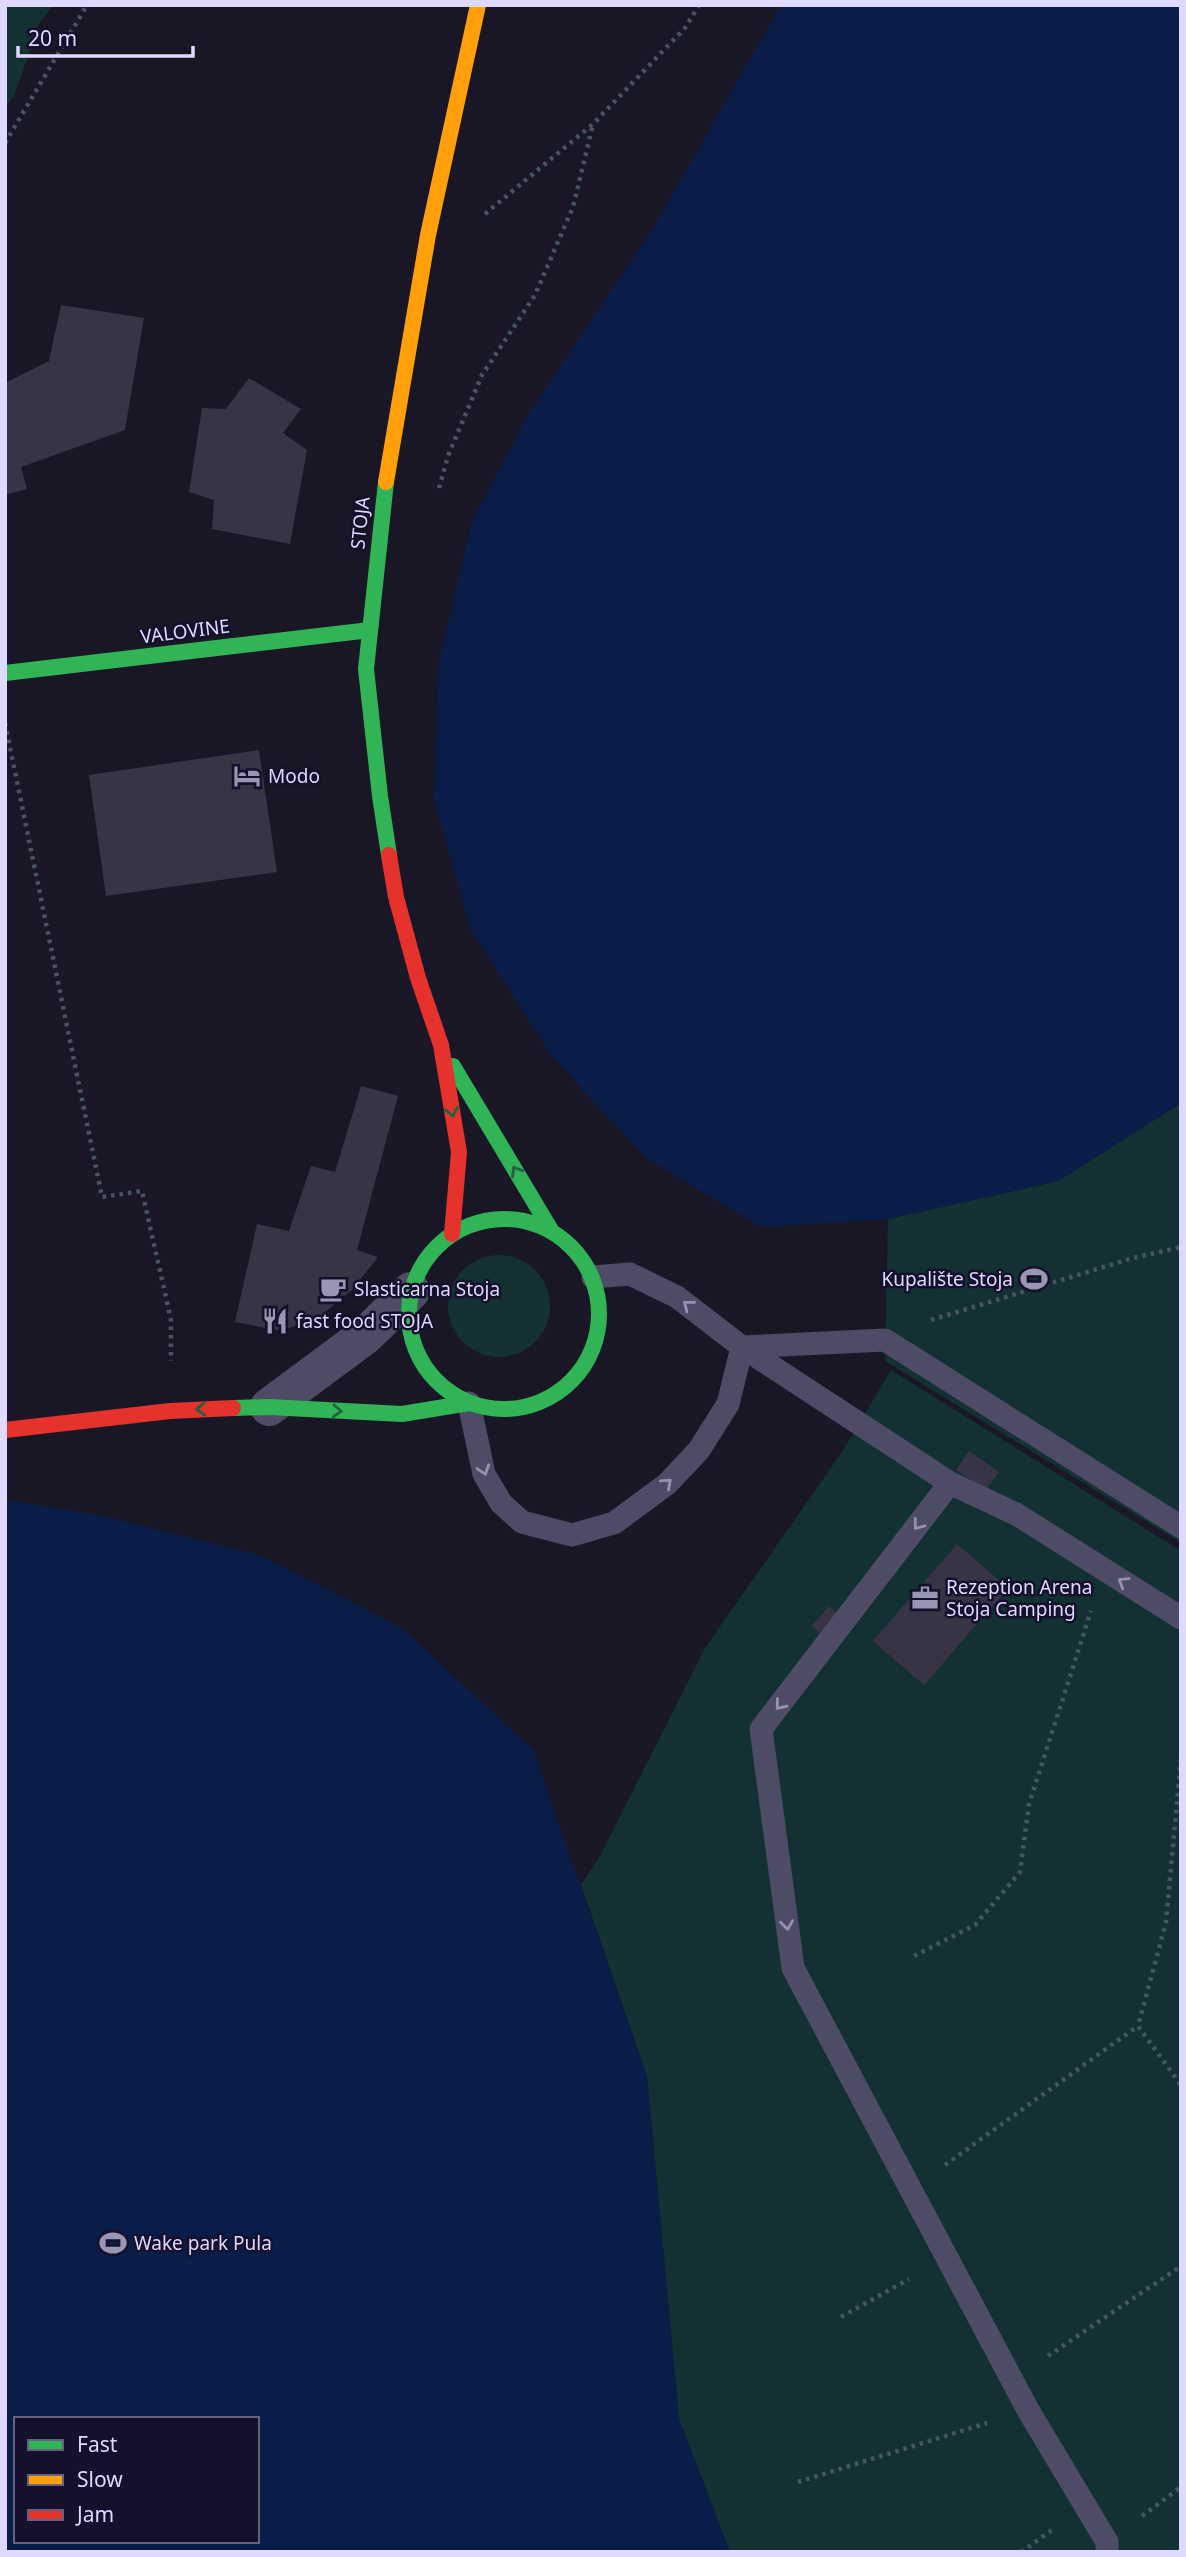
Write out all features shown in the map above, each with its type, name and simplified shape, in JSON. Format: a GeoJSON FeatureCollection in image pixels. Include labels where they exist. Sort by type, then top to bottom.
{"type":"FeatureCollection","features":[{"type":"Feature","properties":{"kind":"main road","name":"STOJA"},"geometry":{"type":"LineString","coordinates":[[441,1045],[418,978],[396,897],[380,796],[368,682],[370,630],[387,471],[428,235],[478,5]]}},
{"type":"Feature","properties":{"kind":"main road","name":"VALOVINE"},"geometry":{"type":"LineString","coordinates":[[5,673],[370,630]]}},
{"type":"Feature","properties":{"kind":"main road"},"geometry":{"type":"LineString","coordinates":[[441,1045],[551,1230]]}},
{"type":"Feature","properties":{"kind":"main road"},"geometry":{"type":"LineString","coordinates":[[441,1045],[459,1152],[452,1234]]}},
{"type":"Feature","properties":{"kind":"main road"},"geometry":{"type":"LineString","coordinates":[[494,1218],[523,1220],[551,1230],[574,1247],[593,1277],[600,1308],[597,1340],[583,1368],[560,1391],[532,1406],[500,1409],[469,1403],[445,1390],[426,1370],[414,1345],[409,1319],[411,1291],[422,1264],[441,1242],[452,1234],[466,1226],[494,1218]]}},
{"type":"Feature","properties":{"kind":"main road"},"geometry":{"type":"LineString","coordinates":[[5,1430],[170,1410],[269,1407],[402,1414],[469,1403]]}},
{"type":"Feature","properties":{"kind":"street"},"geometry":{"type":"LineString","coordinates":[[269,1407],[366,1335],[411,1291]]}},
{"type":"Feature","properties":{"kind":"lane"},"geometry":{"type":"LineString","coordinates":[[593,1277],[630,1274],[677,1297],[742,1347],[950,1483],[1016,1514],[1181,1619]]}},
{"type":"Feature","properties":{"kind":"lane"},"geometry":{"type":"LineString","coordinates":[[742,1347],[885,1340],[1181,1527]]}},
{"type":"Feature","properties":{"kind":"lane"},"geometry":{"type":"LineString","coordinates":[[469,1403],[484,1474],[500,1503],[522,1522],[572,1535],[614,1523],[667,1484],[699,1450],[728,1404],[742,1347]]}},
{"type":"Feature","properties":{"kind":"lane"},"geometry":{"type":"LineString","coordinates":[[950,1483],[761,1729],[793,1968],[1012,2381],[1107,2542],[1107,2552]]}},
{"type":"Feature","properties":{"kind":"path"},"geometry":{"type":"LineString","coordinates":[[5,143],[87,5]]}},
{"type":"Feature","properties":{"kind":"path"},"geometry":{"type":"LineString","coordinates":[[428,235],[481,217],[593,124],[685,27],[699,5]]}},
{"type":"Feature","properties":{"kind":"path"},"geometry":{"type":"LineString","coordinates":[[437,495],[448,456],[482,375],[535,295],[573,207],[593,124]]}},
{"type":"Feature","properties":{"kind":"path"},"geometry":{"type":"LineString","coordinates":[[5,723],[102,1197],[142,1191],[171,1320],[170,1410]]}},
{"type":"Feature","properties":{"kind":"path"},"geometry":{"type":"LineString","coordinates":[[885,1340],[938,1317],[1133,1258],[1181,1247]]}},
{"type":"Feature","properties":{"kind":"path"},"geometry":{"type":"LineString","coordinates":[[914,1956],[975,1925],[1020,1872],[1028,1804],[1104,1570]]}},
{"type":"Feature","properties":{"kind":"path"},"geometry":{"type":"LineString","coordinates":[[911,2190],[1138,2026],[1166,1922],[1181,1759]]}},
{"type":"Feature","properties":{"kind":"path"},"geometry":{"type":"LineString","coordinates":[[1138,2026],[1181,2085]]}},
{"type":"Feature","properties":{"kind":"path"},"geometry":{"type":"LineString","coordinates":[[841,2317],[947,2258]]}},
{"type":"Feature","properties":{"kind":"path"},"geometry":{"type":"LineString","coordinates":[[1012,2381],[1181,2266]]}},
{"type":"Feature","properties":{"kind":"path"},"geometry":{"type":"LineString","coordinates":[[798,2482],[1028,2410]]}},
{"type":"Feature","properties":{"kind":"green space"},"geometry":{"type":"Polygon","coordinates":[[[5,5],[54,5],[40,22],[14,96],[5,107],[5,5]]]}},
{"type":"Feature","properties":{"kind":"green space","name":"Kupalište Stoja"},"geometry":{"type":"Polygon","coordinates":[[[1181,1103],[1181,1543],[885,1361],[888,1219],[1058,1181],[1181,1103]]]}},
{"type":"Feature","properties":{"kind":"green space"},"geometry":{"type":"Polygon","coordinates":[[[499,1255],[519,1259],[535,1270],[546,1286],[550,1306],[546,1326],[535,1342],[519,1353],[499,1357],[479,1353],[463,1342],[452,1326],[448,1306],[452,1286],[463,1270],[479,1259],[499,1255]]]}},
{"type":"Feature","properties":{"kind":"green space"},"geometry":{"type":"Polygon","coordinates":[[[891,1370],[1181,1551],[1181,2552],[730,2552],[679,2419],[647,2076],[581,1885],[600,1856],[705,1648],[844,1449],[891,1370]]]}},
{"type":"Feature","properties":{"kind":"water"},"geometry":{"type":"Polygon","coordinates":[[[781,5],[1181,5],[1181,1103],[1058,1181],[888,1219],[761,1227],[646,1158],[551,1055],[471,930],[434,799],[439,661],[472,521],[531,410],[655,225],[781,5]]]}},
{"type":"Feature","properties":{"kind":"water"},"geometry":{"type":"Polygon","coordinates":[[[5,1500],[99,1515],[260,1555],[402,1628],[533,1750],[647,2076],[679,2419],[730,2552],[5,2552],[5,1500]]]}},
{"type":"Feature","properties":{"kind":"building"},"geometry":{"type":"Polygon","coordinates":[[[61,305],[144,318],[125,430],[21,467],[27,489],[5,495],[5,383],[49,361],[61,305]]]}},
{"type":"Feature","properties":{"kind":"building"},"geometry":{"type":"Polygon","coordinates":[[[249,378],[301,409],[283,433],[307,450],[290,544],[212,529],[214,500],[189,492],[202,408],[226,409],[249,378]]]}},
{"type":"Feature","properties":{"kind":"building"},"geometry":{"type":"Polygon","coordinates":[[[259,750],[277,872],[106,896],[89,775],[259,750]]]}},
{"type":"Feature","properties":{"kind":"building"},"geometry":{"type":"Polygon","coordinates":[[[361,1086],[398,1096],[357,1250],[378,1257],[352,1290],[320,1316],[282,1331],[235,1322],[257,1224],[289,1231],[311,1166],[335,1172],[361,1086]]]}},
{"type":"Feature","properties":{"kind":"building"},"geometry":{"type":"Polygon","coordinates":[[[969,1451],[999,1472],[986,1490],[956,1470],[969,1451]]]}},
{"type":"Feature","properties":{"kind":"building"},"geometry":{"type":"Polygon","coordinates":[[[957,1544],[1008,1588],[924,1685],[873,1641],[957,1544]]]}},
{"type":"Feature","properties":{"kind":"building"},"geometry":{"type":"Polygon","coordinates":[[[829,1606],[843,1619],[825,1639],[812,1626],[829,1606]]]}},
{"type":"Feature","properties":{"kind":"traffic: fast"},"geometry":{"type":"LineString","coordinates":[[386,482],[366,669],[389,855]]}},
{"type":"Feature","properties":{"kind":"traffic: fast"},"geometry":{"type":"LineString","coordinates":[[5,673],[370,630]]}},
{"type":"Feature","properties":{"kind":"traffic: fast"},"geometry":{"type":"LineString","coordinates":[[453,1066],[551,1230]]}},
{"type":"Feature","properties":{"kind":"traffic: fast"},"geometry":{"type":"LineString","coordinates":[[504,1219],[540,1226],[571,1247],[592,1278],[599,1314],[592,1350],[571,1381],[540,1402],[504,1409],[468,1402],[437,1381],[416,1350],[409,1314],[416,1278],[437,1247],[468,1226],[504,1219]]}},
{"type":"Feature","properties":{"kind":"traffic: fast"},"geometry":{"type":"LineString","coordinates":[[233,1408],[269,1407],[402,1414],[469,1403]]}},
{"type":"Feature","properties":{"kind":"traffic: slow"},"geometry":{"type":"LineString","coordinates":[[386,482],[428,235],[478,5]]}},
{"type":"Feature","properties":{"kind":"traffic: jam"},"geometry":{"type":"LineString","coordinates":[[389,855],[396,897],[418,978],[441,1045],[459,1152],[452,1234]]}},
{"type":"Feature","properties":{"kind":"traffic: jam"},"geometry":{"type":"LineString","coordinates":[[5,1430],[170,1411],[233,1408]]}},
{"type":"Feature","properties":{"kind":"place","name":"Modo"},"geometry":{"type":"Point","coordinates":[247,776]}},
{"type":"Feature","properties":{"kind":"place","name":"Kupalište Stoja"},"geometry":{"type":"Point","coordinates":[1034,1279]}},
{"type":"Feature","properties":{"kind":"place","name":"Slasticarna Stoja"},"geometry":{"type":"Point","coordinates":[333,1289]}},
{"type":"Feature","properties":{"kind":"place","name":"fast food STOJA"},"geometry":{"type":"Point","coordinates":[275,1321]}},
{"type":"Feature","properties":{"kind":"place","name":"Rezeption Arena Stoja Camping"},"geometry":{"type":"Point","coordinates":[925,1598]}},
{"type":"Feature","properties":{"kind":"place","name":"Wake park Pula"},"geometry":{"type":"Point","coordinates":[113,2243]}}]}
